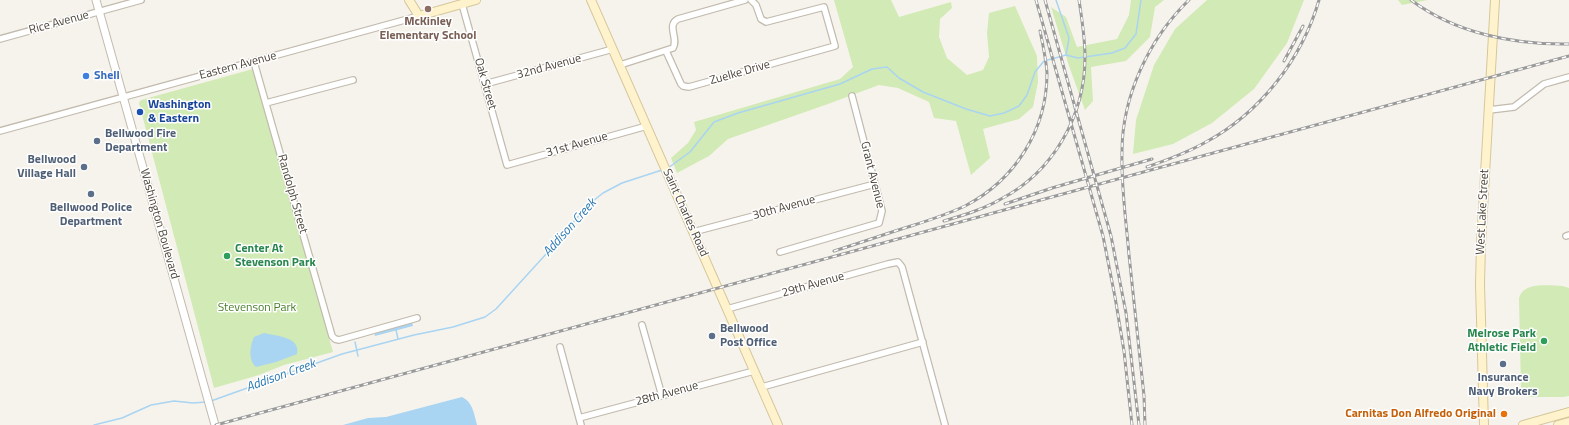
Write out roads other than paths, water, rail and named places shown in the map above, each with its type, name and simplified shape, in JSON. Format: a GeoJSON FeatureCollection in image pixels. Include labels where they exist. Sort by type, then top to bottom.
{"type":"FeatureCollection","features":[{"type":"Feature","properties":{"kind":"main road"},"geometry":{"type":"LineString","coordinates":[[409,0],[419,16]]}},
{"type":"Feature","properties":{"kind":"main road","name":"Eastern Avenue"},"geometry":{"type":"LineString","coordinates":[[419,16],[476,0]]}},
{"type":"Feature","properties":{"kind":"main road","name":"Saint Charles Road"},"geometry":{"type":"LineString","coordinates":[[591,0],[778,425]]}},
{"type":"Feature","properties":{"kind":"main road","name":"West Lake Street"},"geometry":{"type":"LineString","coordinates":[[1484,425],[1480,284],[1482,216],[1496,0]]}},
{"type":"Feature","properties":{"kind":"main road"},"geometry":{"type":"LineString","coordinates":[[1523,425],[1569,412]]}},
{"type":"Feature","properties":{"kind":"main road"},"geometry":{"type":"LineString","coordinates":[[1558,425],[1569,422]]}},
{"type":"Feature","properties":{"kind":"street","name":"Washington Boulevard"},"geometry":{"type":"LineString","coordinates":[[96,0],[215,425]]}},
{"type":"Feature","properties":{"kind":"street","name":"Rice Avenue"},"geometry":{"type":"LineString","coordinates":[[0,39],[142,0]]}},
{"type":"Feature","properties":{"kind":"street"},"geometry":{"type":"LineString","coordinates":[[620,65],[673,48],[675,45],[672,28],[675,20],[745,0]]}},
{"type":"Feature","properties":{"kind":"street","name":"Zuelke Drive"},"geometry":{"type":"LineString","coordinates":[[666,51],[681,84],[689,87],[835,46],[824,7],[766,22],[761,19],[756,5],[751,0]]}},
{"type":"Feature","properties":{"kind":"street","name":"Oak Street"},"geometry":{"type":"LineString","coordinates":[[462,4],[507,165]]}},
{"type":"Feature","properties":{"kind":"street","name":"Eastern Avenue"},"geometry":{"type":"LineString","coordinates":[[0,131],[419,16]]}},
{"type":"Feature","properties":{"kind":"street","name":"32nd Avenue"},"geometry":{"type":"LineString","coordinates":[[485,84],[613,49]]}},
{"type":"Feature","properties":{"kind":"street","name":"Randolph Street"},"geometry":{"type":"LineString","coordinates":[[254,62],[332,336],[339,340],[417,318]]}},
{"type":"Feature","properties":{"kind":"street"},"geometry":{"type":"LineString","coordinates":[[1489,110],[1514,107],[1544,84],[1569,77]]}},
{"type":"Feature","properties":{"kind":"street"},"geometry":{"type":"LineString","coordinates":[[266,104],[353,80]]}},
{"type":"Feature","properties":{"kind":"street","name":"Grant Avenue"},"geometry":{"type":"LineString","coordinates":[[780,252],[879,223],[882,211],[852,96]]}},
{"type":"Feature","properties":{"kind":"street","name":"31st Avenue"},"geometry":{"type":"LineString","coordinates":[[507,165],[647,126]]}},
{"type":"Feature","properties":{"kind":"street","name":"30th Avenue"},"geometry":{"type":"LineString","coordinates":[[693,232],[875,184]]}},
{"type":"Feature","properties":{"kind":"street","name":"29th Avenue"},"geometry":{"type":"LineString","coordinates":[[727,309],[898,262],[902,267],[923,342]]}},
{"type":"Feature","properties":{"kind":"street"},"geometry":{"type":"LineString","coordinates":[[642,325],[662,396]]}},
{"type":"Feature","properties":{"kind":"street"},"geometry":{"type":"LineString","coordinates":[[762,387],[923,342],[943,425]]}},
{"type":"Feature","properties":{"kind":"street"},"geometry":{"type":"LineString","coordinates":[[560,347],[581,425]]}},
{"type":"Feature","properties":{"kind":"street","name":"28th Avenue"},"geometry":{"type":"LineString","coordinates":[[579,418],[754,371]]}},
{"type":"Feature","properties":{"kind":"water"},"geometry":{"type":"Polygon","coordinates":[[[412,322],[413,326],[375,336],[374,332],[412,322]]]}},
{"type":"Feature","properties":{"kind":"water"},"geometry":{"type":"Polygon","coordinates":[[[264,333],[291,340],[297,348],[297,354],[276,362],[256,367],[253,364],[250,353],[252,344],[254,337],[264,333]]]}},
{"type":"Feature","properties":{"kind":"water"},"geometry":{"type":"Polygon","coordinates":[[[462,397],[471,405],[477,425],[343,425],[368,418],[386,417],[462,397]]]}},
{"type":"Feature","properties":{"kind":"waterway"},"geometry":{"type":"LineString","coordinates":[[1056,0],[1069,38],[1066,55]]}},
{"type":"Feature","properties":{"kind":"waterway","name":"Addison Creek"},"geometry":{"type":"LineString","coordinates":[[668,168],[690,152],[714,122],[738,113],[840,84],[872,69],[887,67],[899,78],[923,92],[966,109],[990,116],[1004,113],[1019,106],[1027,95],[1035,72],[1044,61],[1066,55],[1078,58],[1112,53],[1125,48],[1136,34],[1141,0]]}},
{"type":"Feature","properties":{"kind":"waterway","name":"Addison Creek"},"geometry":{"type":"LineString","coordinates":[[211,401],[342,354],[414,335],[453,327],[485,317],[496,309],[588,205],[603,193],[622,183],[662,170]]}},
{"type":"Feature","properties":{"kind":"waterway"},"geometry":{"type":"LineString","coordinates":[[396,330],[398,339]]}},
{"type":"Feature","properties":{"kind":"waterway","name":"Addison Creek"},"geometry":{"type":"LineString","coordinates":[[355,342],[358,356]]}},
{"type":"Feature","properties":{"kind":"waterway","name":"Addison Creek"},"geometry":{"type":"LineString","coordinates":[[94,425],[122,418],[151,405],[174,401],[193,403],[206,402]]}},
{"type":"Feature","properties":{"kind":"railway"},"geometry":{"type":"LineString","coordinates":[[1036,0],[1103,236],[1124,351],[1132,425]]}},
{"type":"Feature","properties":{"kind":"railway"},"geometry":{"type":"LineString","coordinates":[[1045,0],[1111,236],[1126,313],[1139,425]]}},
{"type":"Feature","properties":{"kind":"railway"},"geometry":{"type":"LineString","coordinates":[[944,221],[988,206],[1020,188],[1036,174],[1050,158],[1062,140],[1072,121],[1084,79],[1085,57],[1079,0]]}},
{"type":"Feature","properties":{"kind":"railway"},"geometry":{"type":"LineString","coordinates":[[1145,425],[1144,396],[1123,190],[1123,131],[1133,90],[1140,70],[1150,50],[1175,15],[1189,0]]}},
{"type":"Feature","properties":{"kind":"railway"},"geometry":{"type":"LineString","coordinates":[[1147,167],[1184,153],[1206,142],[1226,130],[1261,100],[1290,63],[1302,43],[1319,0]]}},
{"type":"Feature","properties":{"kind":"railway"},"geometry":{"type":"LineString","coordinates":[[1411,0],[1447,21],[1486,35],[1527,42],[1569,44]]}},
{"type":"Feature","properties":{"kind":"railway"},"geometry":{"type":"LineString","coordinates":[[1284,61],[1303,26]]}},
{"type":"Feature","properties":{"kind":"railway"},"geometry":{"type":"LineString","coordinates":[[834,251],[932,219],[965,206],[983,195],[1013,168],[1025,151],[1034,133],[1046,94],[1047,73],[1040,31]]}},
{"type":"Feature","properties":{"kind":"railway"},"geometry":{"type":"LineString","coordinates":[[216,425],[1569,56]]}},
{"type":"Feature","properties":{"kind":"railway"},"geometry":{"type":"LineString","coordinates":[[1005,204],[1052,188],[1152,159]]}},
{"type":"Feature","properties":{"kind":"place","name":"McKinley Elementary School"},"geometry":{"type":"Point","coordinates":[428,9]}},
{"type":"Feature","properties":{"kind":"place","name":"Shell"},"geometry":{"type":"Point","coordinates":[86,76]}},
{"type":"Feature","properties":{"kind":"place","name":"Washington & Eastern"},"geometry":{"type":"Point","coordinates":[140,112]}},
{"type":"Feature","properties":{"kind":"place","name":"Bellwood Fire Department"},"geometry":{"type":"Point","coordinates":[97,141]}},
{"type":"Feature","properties":{"kind":"place","name":"Bellwood Village Hall"},"geometry":{"type":"Point","coordinates":[84,167]}},
{"type":"Feature","properties":{"kind":"place","name":"Bellwood Police Department"},"geometry":{"type":"Point","coordinates":[91,194]}},
{"type":"Feature","properties":{"kind":"place","name":"Center At Stevenson Park"},"geometry":{"type":"Point","coordinates":[227,256]}},
{"type":"Feature","properties":{"kind":"place","name":"Bellwood Post Office"},"geometry":{"type":"Point","coordinates":[712,336]}},
{"type":"Feature","properties":{"kind":"place","name":"Melrose Park Athletic Field"},"geometry":{"type":"Point","coordinates":[1544,341]}},
{"type":"Feature","properties":{"kind":"place","name":"Insurance Navy Brokers"},"geometry":{"type":"Point","coordinates":[1503,364]}},
{"type":"Feature","properties":{"kind":"place","name":"Carnitas Don Alfredo Original"},"geometry":{"type":"Point","coordinates":[1504,414]}},
{"type":"Feature","properties":{"kind":"park label","name":"Stevenson Park"},"geometry":{"type":"Point","coordinates":[257,308]}}]}
